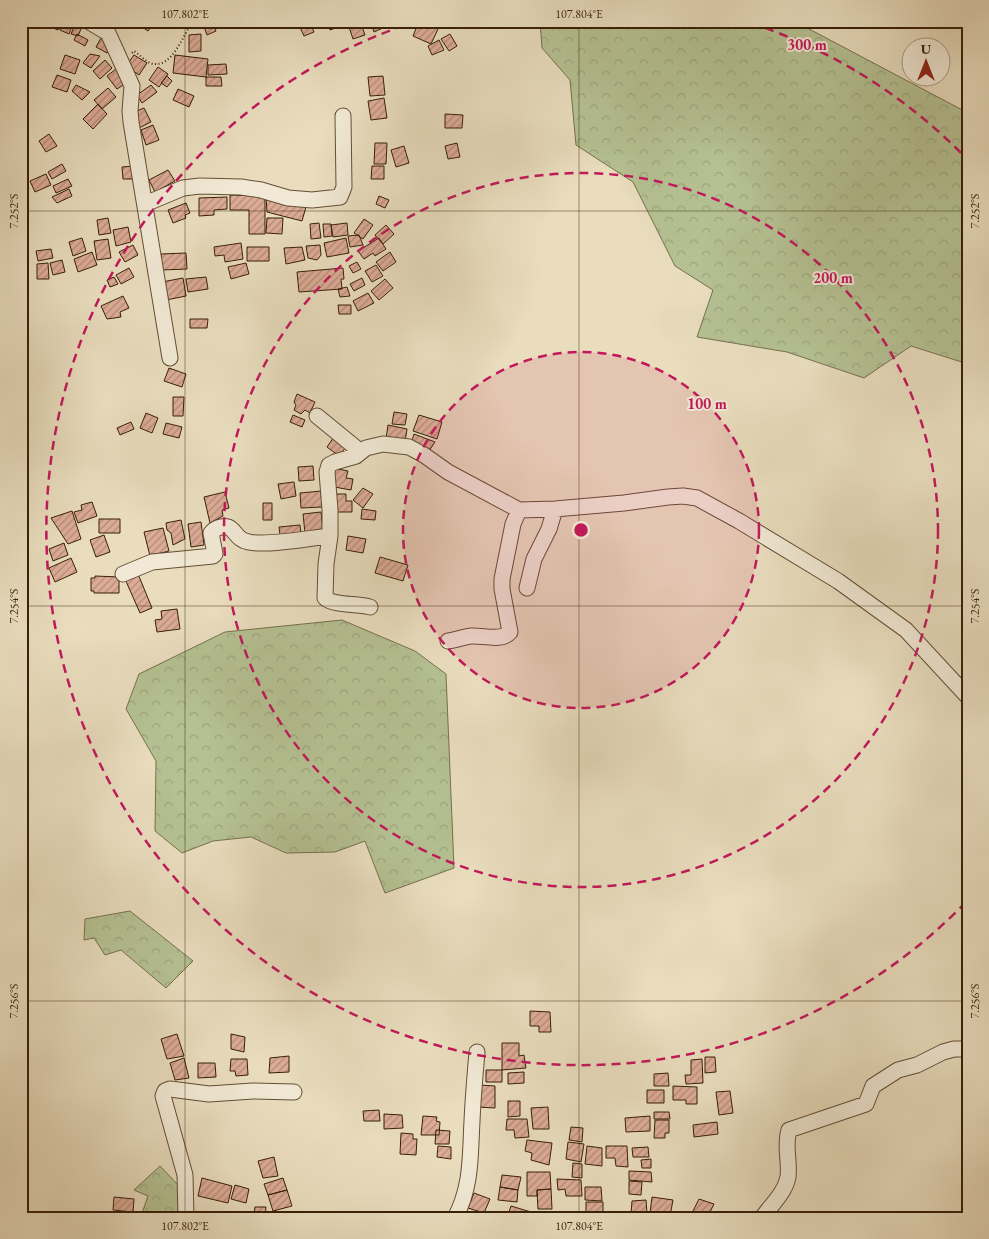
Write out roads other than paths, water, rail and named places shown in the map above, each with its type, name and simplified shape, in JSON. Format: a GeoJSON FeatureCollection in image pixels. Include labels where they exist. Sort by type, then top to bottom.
{"type":"FeatureCollection","features":[{"type":"Feature","properties":{"kind":"street"},"geometry":{"type":"LineString","coordinates":[[88,21],[108,33],[132,86],[130,111],[170,358]]}},
{"type":"Feature","properties":{"kind":"street"},"geometry":{"type":"LineString","coordinates":[[145,204],[183,188],[200,186],[254,189],[288,198],[312,200],[340,197],[344,187],[343,116]]}},
{"type":"Feature","properties":{"kind":"street"},"geometry":{"type":"LineString","coordinates":[[316,416],[362,452]]}},
{"type":"Feature","properties":{"kind":"street"},"geometry":{"type":"LineString","coordinates":[[370,607],[357,604],[333,603],[325,598],[326,564],[330,536],[327,472],[329,465],[356,456],[366,448],[383,444],[409,447],[448,472],[518,510],[624,504],[668,497],[698,498],[740,521],[838,582],[906,630],[968,698]]}},
{"type":"Feature","properties":{"kind":"street"},"geometry":{"type":"LineString","coordinates":[[527,588],[534,559],[549,529],[555,509]]}},
{"type":"Feature","properties":{"kind":"street"},"geometry":{"type":"LineString","coordinates":[[448,641],[475,636],[494,638],[509,634],[502,579],[513,524],[518,510]]}},
{"type":"Feature","properties":{"kind":"street"},"geometry":{"type":"LineString","coordinates":[[123,574],[152,562],[213,556],[215,550],[211,533],[214,529],[223,527],[230,528],[241,540],[260,543],[330,536]]}},
{"type":"Feature","properties":{"kind":"street"},"geometry":{"type":"LineString","coordinates":[[762,1218],[783,1190],[788,1176],[787,1137],[789,1130],[866,1104],[873,1086],[898,1070],[917,1065],[943,1052],[954,1049],[968,1049]]}},
{"type":"Feature","properties":{"kind":"street"},"geometry":{"type":"LineString","coordinates":[[455,1218],[466,1195],[468,1181],[477,1052]]}},
{"type":"Feature","properties":{"kind":"street"},"geometry":{"type":"LineString","coordinates":[[186,1218],[185,1175],[163,1096],[165,1091],[170,1089],[209,1094],[253,1091],[294,1092]]}}]}
